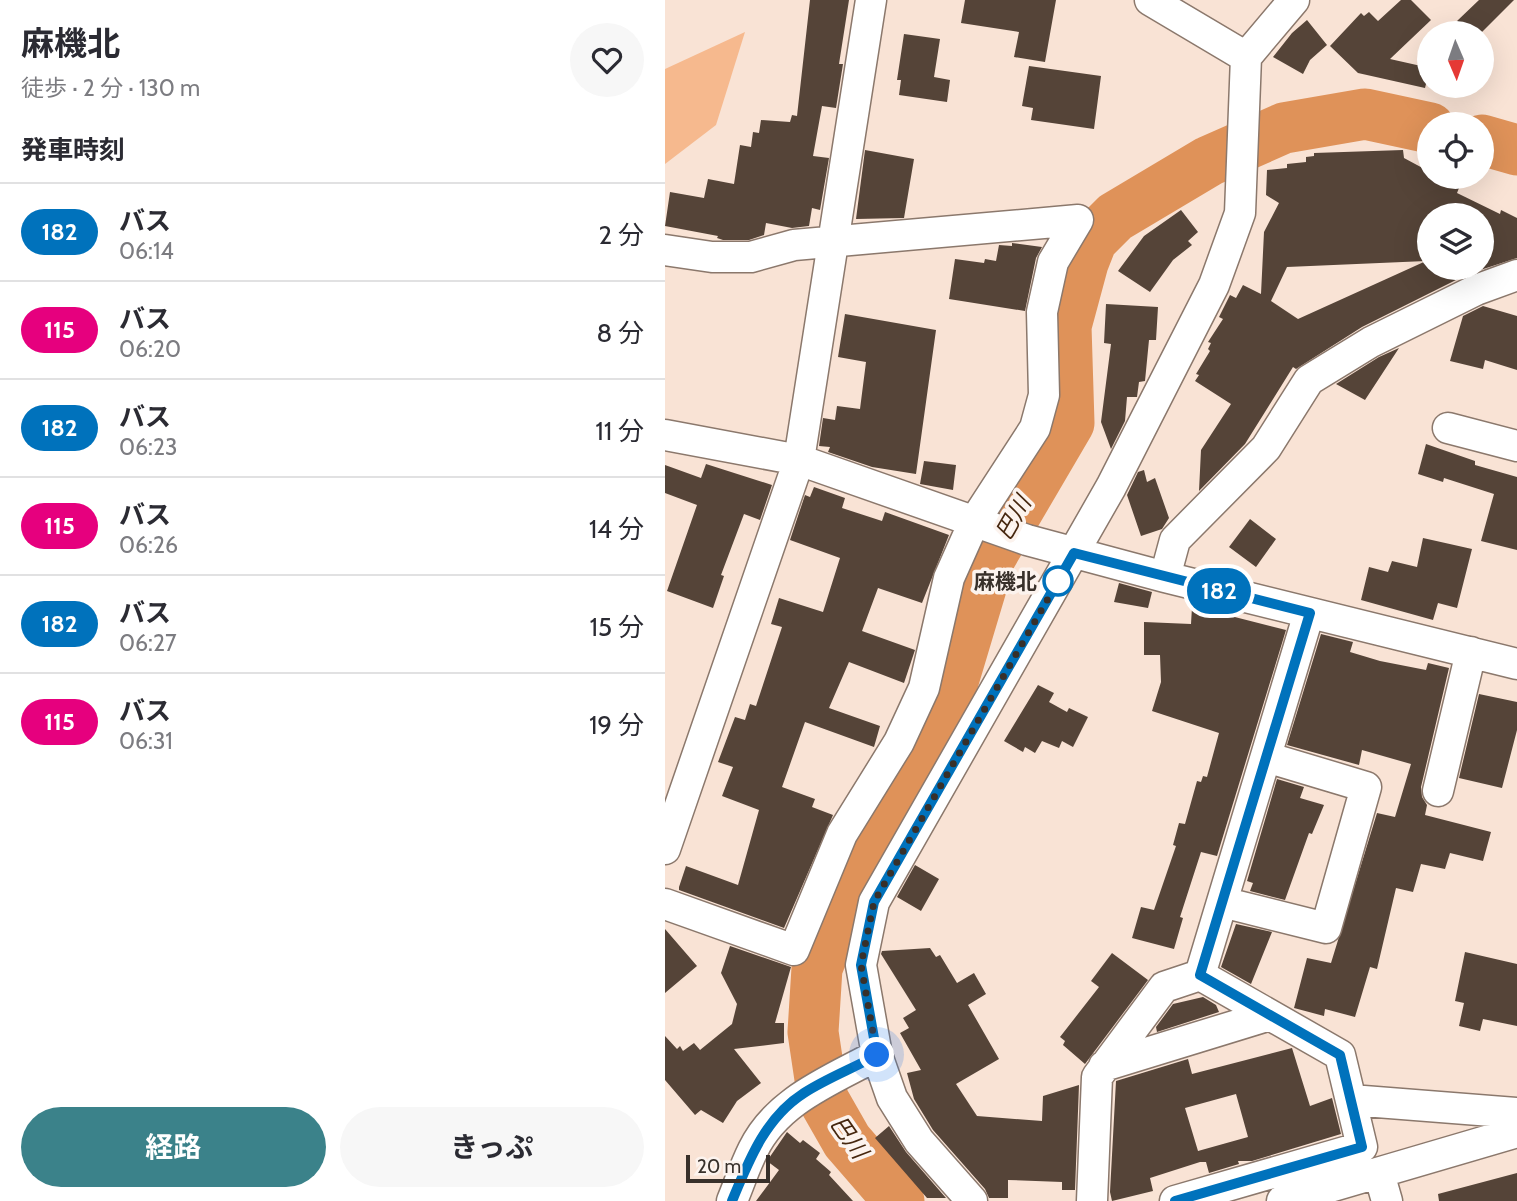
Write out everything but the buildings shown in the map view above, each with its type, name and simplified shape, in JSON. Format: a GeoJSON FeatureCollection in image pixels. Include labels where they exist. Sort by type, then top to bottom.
{"type":"FeatureCollection","features":[{"type":"Feature","properties":{"kind":"street"},"geometry":{"type":"LineString","coordinates":[[665,849],[799,460],[871,0]]}},
{"type":"Feature","properties":{"kind":"street"},"geometry":{"type":"LineString","coordinates":[[1150,0],[1246,57]]}},
{"type":"Feature","properties":{"kind":"street"},"geometry":{"type":"LineString","coordinates":[[972,1201],[919,1141],[892,1098],[877,1055],[861,965],[874,902],[1074,553],[1214,285],[1240,213],[1246,57],[1294,0]]}},
{"type":"Feature","properties":{"kind":"street"},"geometry":{"type":"LineString","coordinates":[[665,250],[712,257],[751,257],[794,245],[1078,220],[1053,262],[1042,312],[1044,395],[1035,428],[974,522],[949,578],[924,688],[899,741],[842,834],[794,950],[665,904]]}},
{"type":"Feature","properties":{"kind":"street"},"geometry":{"type":"LineString","coordinates":[[1165,577],[1175,540],[1266,448],[1309,380],[1371,342],[1476,290],[1517,275]]}},
{"type":"Feature","properties":{"kind":"street"},"geometry":{"type":"LineString","coordinates":[[1448,428],[1517,446]]}},
{"type":"Feature","properties":{"kind":"street"},"geometry":{"type":"LineString","coordinates":[[665,435],[799,460],[1027,540],[1517,664]]}},
{"type":"Feature","properties":{"kind":"street"},"geometry":{"type":"LineString","coordinates":[[1200,975],[1310,613]]}},
{"type":"Feature","properties":{"kind":"street"},"geometry":{"type":"LineString","coordinates":[[1438,791],[1471,653]]}},
{"type":"Feature","properties":{"kind":"street"},"geometry":{"type":"LineString","coordinates":[[1222,902],[1326,928],[1366,787],[1266,758]]}},
{"type":"Feature","properties":{"kind":"street"},"geometry":{"type":"LineString","coordinates":[[1092,1201],[1097,1077],[1164,987],[1200,975],[1340,1055],[1362,1147],[1175,1201]]}},
{"type":"Feature","properties":{"kind":"street"},"geometry":{"type":"LineString","coordinates":[[1104,1066],[1270,1015]]}},
{"type":"Feature","properties":{"kind":"street"},"geometry":{"type":"LineString","coordinates":[[732,1201],[753,1148],[770,1124],[803,1093],[877,1055]]}},
{"type":"Feature","properties":{"kind":"street"},"geometry":{"type":"LineString","coordinates":[[1351,1100],[1517,1113]]}},
{"type":"Feature","properties":{"kind":"street"},"geometry":{"type":"LineString","coordinates":[[1282,1201],[1383,1187],[1517,1132]]}},
{"type":"Feature","properties":{"kind":"shaded area"},"geometry":{"type":"Polygon","coordinates":[[[745,32],[716,125],[665,164],[665,69],[745,32]]]}},
{"type":"Feature","properties":{"kind":"waterway","name":"巴川"},"geometry":{"type":"LineString","coordinates":[[899,1201],[847,1141],[823,1099],[813,1032],[817,968],[866,845],[943,715],[990,558],[1069,423],[1066,326],[1092,240],[1115,217],[1209,161],[1284,128],[1365,114],[1417,125]]}},
{"type":"Feature","properties":{"kind":"waterway","name":"巴川"},"geometry":{"type":"LineString","coordinates":[[1494,143],[1517,150]]}},
{"type":"Feature","properties":{"kind":"bus line","name":"182"},"geometry":{"type":"LineString","coordinates":[[732,1201],[753,1148],[770,1124],[803,1093],[877,1055],[861,965],[874,902],[1074,553],[1310,613],[1200,975],[1340,1055],[1362,1147],[1175,1201]]}},
{"type":"Feature","properties":{"kind":"place","name":"麻機北"},"geometry":{"type":"Point","coordinates":[1058,581]}},
{"type":"Feature","properties":{"kind":"route"},"geometry":{"type":"LineString","coordinates":[[877,1055],[861,965],[874,902],[1061,576],[1058,581]]}}]}
